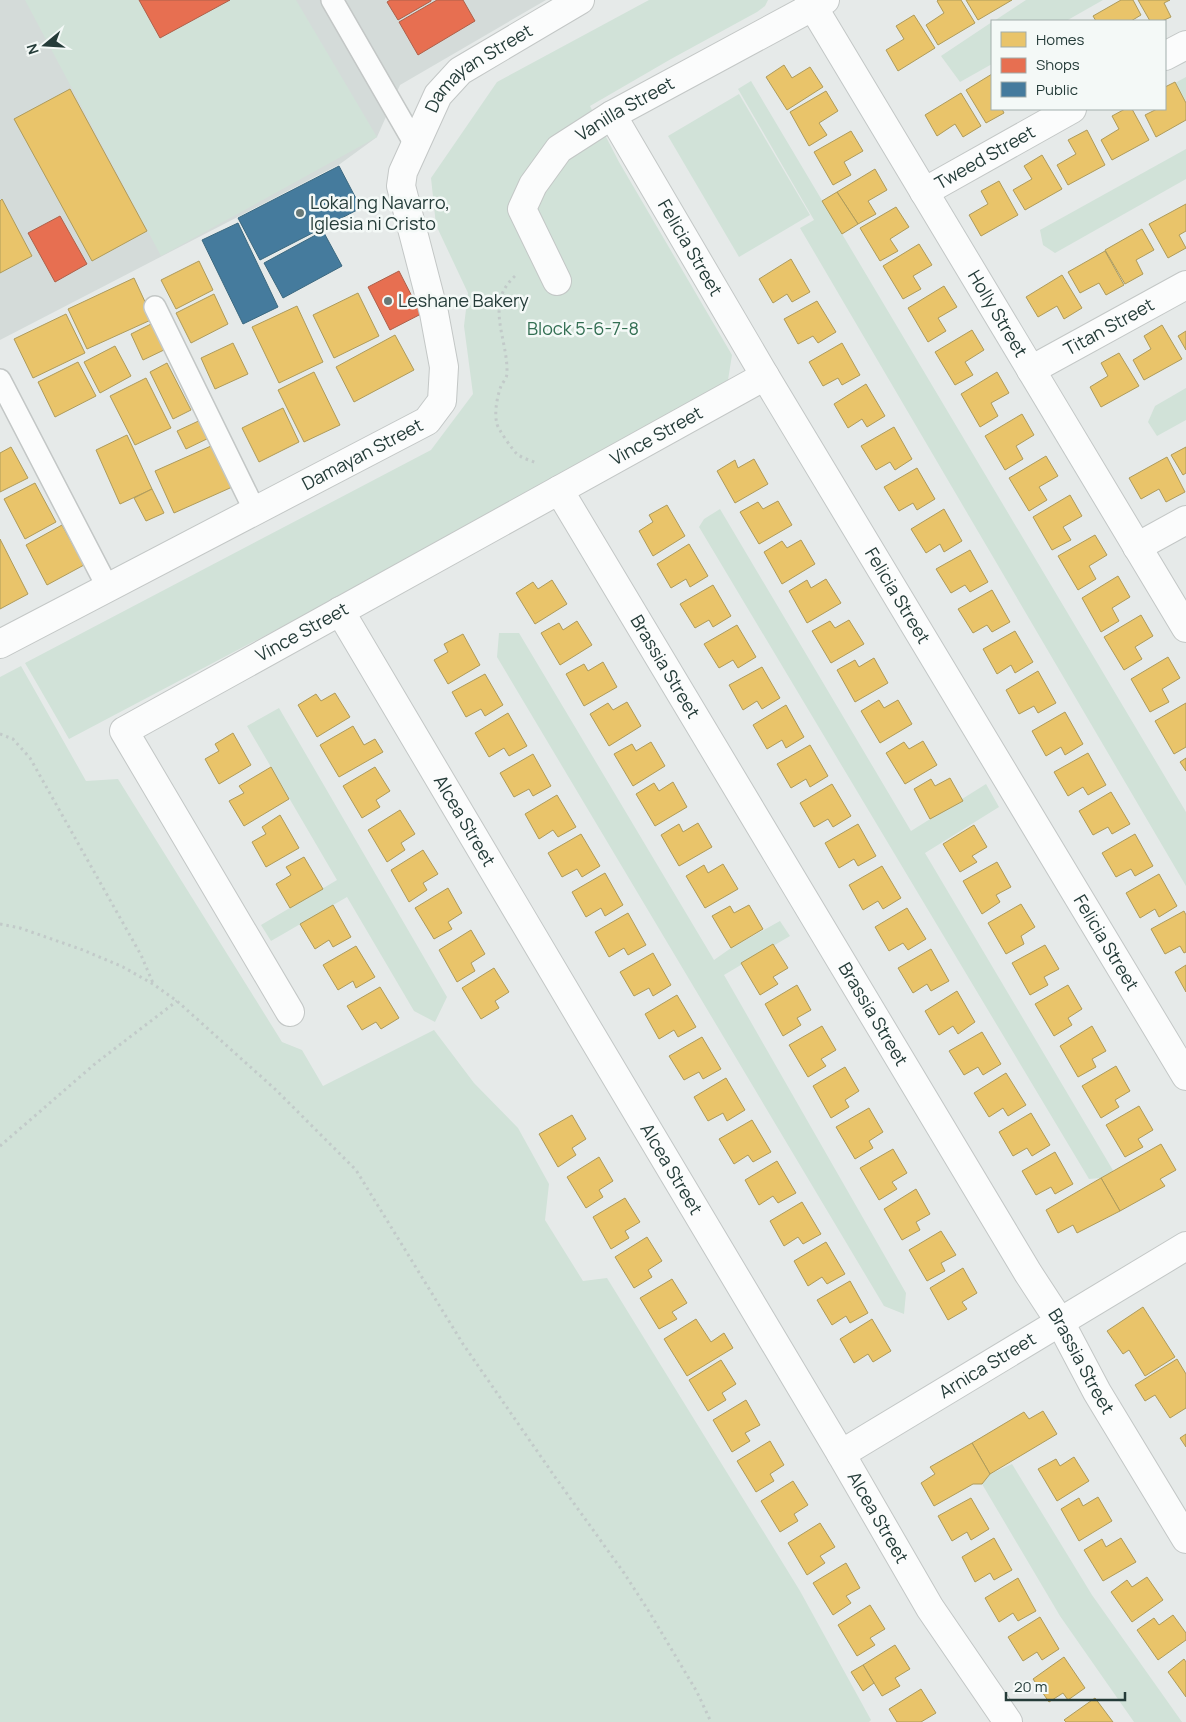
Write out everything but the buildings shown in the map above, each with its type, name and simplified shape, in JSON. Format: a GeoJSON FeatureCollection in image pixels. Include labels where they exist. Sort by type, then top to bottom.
{"type":"FeatureCollection","features":[{"type":"Feature","properties":{"kind":"street","name":"Damayan Street"},"geometry":{"type":"LineString","coordinates":[[0,644],[427,421],[442,401],[444,367],[401,186],[403,172],[438,95],[460,71],[580,0]]}},
{"type":"Feature","properties":{"kind":"street","name":"Vanilla Street"},"geometry":{"type":"LineString","coordinates":[[557,281],[522,209],[533,186],[559,149],[612,114],[816,2]]}},
{"type":"Feature","properties":{"kind":"street","name":"Holly Street"},"geometry":{"type":"LineString","coordinates":[[816,2],[924,192],[1186,628]]}},
{"type":"Feature","properties":{"kind":"street"},"geometry":{"type":"LineString","coordinates":[[1166,55],[1186,45]]}},
{"type":"Feature","properties":{"kind":"street","name":"Tweed Street"},"geometry":{"type":"LineString","coordinates":[[924,192],[1070,110]]}},
{"type":"Feature","properties":{"kind":"street","name":"Felicia Street"},"geometry":{"type":"LineString","coordinates":[[612,114],[765,376],[1186,1076]]}},
{"type":"Feature","properties":{"kind":"street","name":"Titan Street"},"geometry":{"type":"LineString","coordinates":[[1031,370],[1186,285]]}},
{"type":"Feature","properties":{"kind":"street","name":"Vince Street"},"geometry":{"type":"LineString","coordinates":[[290,1012],[124,731],[765,376]]}},
{"type":"Feature","properties":{"kind":"street","name":"Brassia Street"},"geometry":{"type":"LineString","coordinates":[[559,490],[1018,1256],[1060,1322],[1098,1392],[1186,1539]]}},
{"type":"Feature","properties":{"kind":"street"},"geometry":{"type":"LineString","coordinates":[[1137,547],[1186,520]]}},
{"type":"Feature","properties":{"kind":"street","name":"Alcea Street"},"geometry":{"type":"LineString","coordinates":[[340,611],[841,1454],[930,1608],[1008,1722]]}},
{"type":"Feature","properties":{"kind":"street","name":"Arnica Street"},"geometry":{"type":"LineString","coordinates":[[841,1454],[1186,1246]]}},
{"type":"Feature","properties":{"kind":"lane"},"geometry":{"type":"LineString","coordinates":[[332,0],[415,144]]}},
{"type":"Feature","properties":{"kind":"lane"},"geometry":{"type":"LineString","coordinates":[[155,307],[255,511]]}},
{"type":"Feature","properties":{"kind":"lane"},"geometry":{"type":"LineString","coordinates":[[0,380],[108,588]]}},
{"type":"Feature","properties":{"kind":"path"},"geometry":{"type":"LineString","coordinates":[[543,253],[519,272],[502,290],[498,316],[505,347],[507,375],[497,400],[497,425],[516,453],[535,462],[559,490]]}},
{"type":"Feature","properties":{"kind":"path"},"geometry":{"type":"LineString","coordinates":[[0,734],[13,739],[30,758],[141,955],[153,984]]}},
{"type":"Feature","properties":{"kind":"path"},"geometry":{"type":"LineString","coordinates":[[0,924],[20,928],[84,950],[123,967],[178,1001],[276,1090],[356,1170],[463,1344],[648,1610],[697,1692],[712,1722]]}},
{"type":"Feature","properties":{"kind":"path"},"geometry":{"type":"LineString","coordinates":[[0,1146],[96,1063],[178,1001]]}},
{"type":"Feature","properties":{"kind":"shaded area"},"geometry":{"type":"Polygon","coordinates":[[[0,0],[546,0],[400,85],[377,137],[340,164],[0,340],[0,0]]]}},
{"type":"Feature","properties":{"kind":"green space"},"geometry":{"type":"Polygon","coordinates":[[[25,0],[296,0],[377,137],[161,256],[25,0]]]}},
{"type":"Feature","properties":{"kind":"green space","name":"Block 5-6-7-8"},"geometry":{"type":"Polygon","coordinates":[[[649,0],[768,0],[765,6],[757,12],[590,106],[619,162],[732,355],[728,380],[522,500],[69,739],[25,663],[431,450],[473,394],[464,326],[468,293],[436,225],[431,178],[497,82],[649,0]]]}},
{"type":"Feature","properties":{"kind":"green space"},"geometry":{"type":"Polygon","coordinates":[[[1026,0],[1103,0],[1068,20],[996,20],[1026,0]]]}},
{"type":"Feature","properties":{"kind":"green space"},"geometry":{"type":"Polygon","coordinates":[[[991,23],[991,65],[960,82],[941,56],[991,23]]]}},
{"type":"Feature","properties":{"kind":"green space"},"geometry":{"type":"Polygon","coordinates":[[[1186,77],[1186,101],[1175,83],[1186,77]]]}},
{"type":"Feature","properties":{"kind":"green space"},"geometry":{"type":"Polygon","coordinates":[[[751,81],[1186,812],[1186,886],[800,228],[814,220],[738,89],[751,81]]]}},
{"type":"Feature","properties":{"kind":"green space"},"geometry":{"type":"Polygon","coordinates":[[[739,94],[810,215],[739,257],[668,136],[739,94]]]}},
{"type":"Feature","properties":{"kind":"green space"},"geometry":{"type":"Polygon","coordinates":[[[1186,149],[1186,179],[1055,253],[1043,245],[1040,230],[1186,149]]]}},
{"type":"Feature","properties":{"kind":"green space"},"geometry":{"type":"Polygon","coordinates":[[[1186,388],[1186,420],[1157,436],[1148,422],[1155,406],[1186,388]]]}},
{"type":"Feature","properties":{"kind":"green space"},"geometry":{"type":"Polygon","coordinates":[[[720,509],[911,831],[986,784],[999,807],[925,853],[1114,1172],[1101,1178],[1089,1179],[699,527],[704,519],[720,509]]]}},
{"type":"Feature","properties":{"kind":"green space"},"geometry":{"type":"Polygon","coordinates":[[[499,633],[519,633],[714,960],[731,948],[780,921],[790,936],[724,975],[906,1293],[904,1314],[884,1306],[497,657],[499,633]]]}},
{"type":"Feature","properties":{"kind":"green space"},"geometry":{"type":"Polygon","coordinates":[[[21,666],[86,781],[118,779],[282,1042],[302,1050],[323,1086],[434,1030],[474,1083],[518,1128],[549,1184],[545,1220],[583,1281],[607,1278],[800,1591],[871,1720],[869,1722],[0,1722],[0,677],[21,666]]]}},
{"type":"Feature","properties":{"kind":"green space"},"geometry":{"type":"Polygon","coordinates":[[[279,708],[447,997],[435,1022],[414,1011],[347,897],[271,941],[261,925],[337,880],[247,726],[279,708]]]}},
{"type":"Feature","properties":{"kind":"green space"},"geometry":{"type":"Polygon","coordinates":[[[1012,1464],[1092,1595],[1182,1722],[1134,1722],[1060,1616],[982,1484],[990,1474],[1012,1464]]]}},
{"type":"Feature","properties":{"kind":"place","name":"Lokal ng Navarro, Iglesia ni Cristo"},"geometry":{"type":"Point","coordinates":[300,213]}},
{"type":"Feature","properties":{"kind":"place","name":"Leshane Bakery"},"geometry":{"type":"Point","coordinates":[388,301]}}]}
